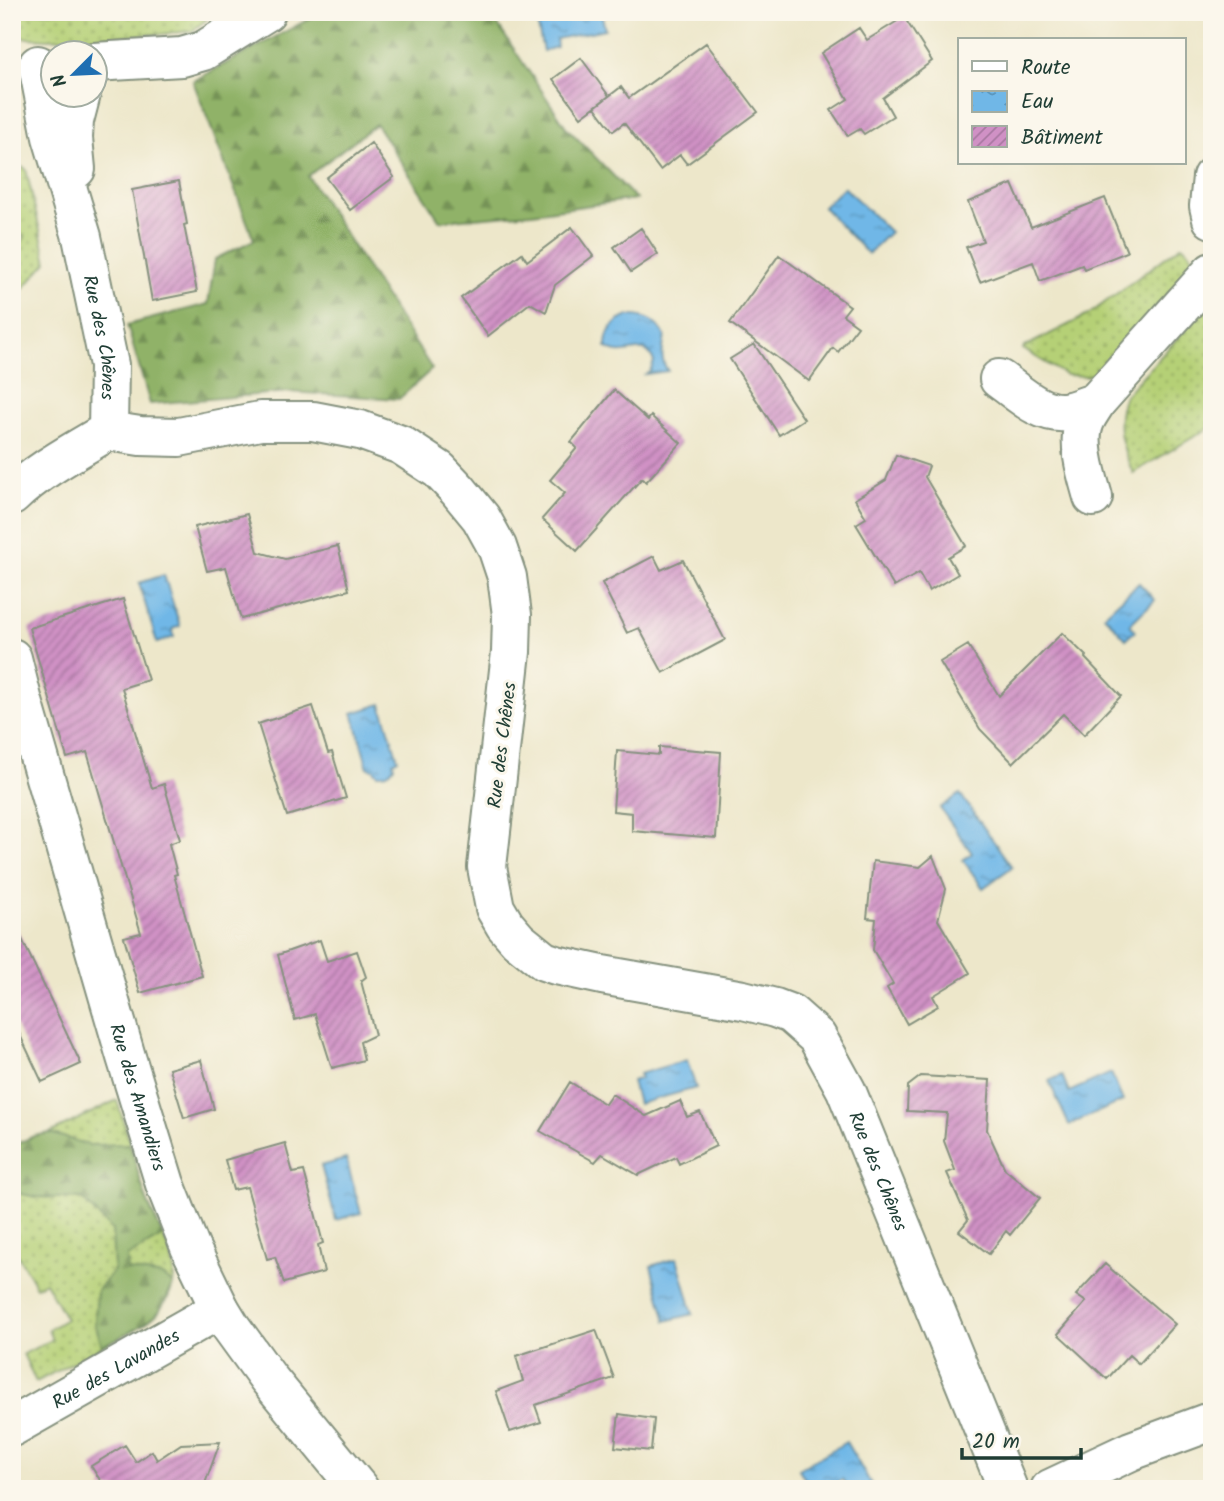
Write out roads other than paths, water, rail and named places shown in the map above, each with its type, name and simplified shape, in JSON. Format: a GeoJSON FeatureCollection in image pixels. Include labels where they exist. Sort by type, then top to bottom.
{"type":"FeatureCollection","features":[{"type":"Feature","properties":{"kind":"street"},"geometry":{"type":"LineString","coordinates":[[108,61],[182,57],[203,51],[245,18]]}},
{"type":"Feature","properties":{"kind":"street","name":"Rue des Chênes"},"geometry":{"type":"LineString","coordinates":[[34,65],[82,237],[109,365],[108,431],[141,436],[179,437],[260,421],[313,421],[360,430],[401,446],[439,471],[458,490],[481,518],[497,547],[507,577],[512,615],[512,652],[487,867],[495,908],[505,925],[544,961],[602,975],[775,1008],[791,1014],[817,1038],[846,1090],[1008,1489]]}},
{"type":"Feature","properties":{"kind":"street"},"geometry":{"type":"LineString","coordinates":[[77,108],[74,138],[82,237]]}},
{"type":"Feature","properties":{"kind":"street"},"geometry":{"type":"LineString","coordinates":[[1212,177],[1209,206],[1212,219]]}},
{"type":"Feature","properties":{"kind":"street"},"geometry":{"type":"LineString","coordinates":[[1093,497],[1085,467],[1082,433],[1085,422],[1097,402],[1212,272]]}},
{"type":"Feature","properties":{"kind":"street"},"geometry":{"type":"LineString","coordinates":[[999,379],[1037,406],[1055,412],[1074,410],[1097,402]]}},
{"type":"Feature","properties":{"kind":"street"},"geometry":{"type":"LineString","coordinates":[[12,496],[52,465],[108,431]]}},
{"type":"Feature","properties":{"kind":"street","name":"Rue des Amandiers"},"geometry":{"type":"LineString","coordinates":[[12,658],[126,1058],[165,1184],[190,1247],[231,1327],[268,1378],[359,1489]]}},
{"type":"Feature","properties":{"kind":"street","name":"Rue des Lavandes"},"geometry":{"type":"LineString","coordinates":[[12,1427],[220,1309]]}},
{"type":"Feature","properties":{"kind":"street"},"geometry":{"type":"LineString","coordinates":[[1050,1489],[1131,1451],[1212,1421]]}},
{"type":"Feature","properties":{"kind":"water"},"geometry":{"type":"Polygon","coordinates":[[[535,12],[601,12],[605,29],[556,39],[557,47],[543,51],[535,12]]]}},
{"type":"Feature","properties":{"kind":"water"},"geometry":{"type":"Polygon","coordinates":[[[844,187],[890,232],[868,254],[823,207],[844,187]]]}},
{"type":"Feature","properties":{"kind":"water"},"geometry":{"type":"Polygon","coordinates":[[[629,316],[646,318],[662,331],[665,336],[663,358],[668,371],[646,374],[654,362],[646,351],[621,352],[606,347],[607,336],[612,327],[629,316]]]}},
{"type":"Feature","properties":{"kind":"water"},"geometry":{"type":"Polygon","coordinates":[[[164,575],[180,626],[172,629],[174,637],[157,643],[139,583],[164,575]]]}},
{"type":"Feature","properties":{"kind":"water"},"geometry":{"type":"Polygon","coordinates":[[[1139,583],[1155,600],[1130,624],[1135,631],[1126,639],[1104,615],[1139,583]]]}},
{"type":"Feature","properties":{"kind":"water"},"geometry":{"type":"Polygon","coordinates":[[[381,704],[398,759],[393,762],[394,766],[389,772],[378,774],[368,768],[353,713],[381,704]]]}},
{"type":"Feature","properties":{"kind":"water"},"geometry":{"type":"Polygon","coordinates":[[[960,794],[1012,867],[983,888],[963,860],[972,853],[940,808],[960,794]]]}},
{"type":"Feature","properties":{"kind":"water"},"geometry":{"type":"Polygon","coordinates":[[[687,1060],[696,1088],[638,1104],[632,1081],[641,1078],[639,1074],[687,1060]]]}},
{"type":"Feature","properties":{"kind":"water"},"geometry":{"type":"Polygon","coordinates":[[[1111,1073],[1123,1101],[1069,1125],[1049,1081],[1062,1075],[1069,1092],[1111,1073]]]}},
{"type":"Feature","properties":{"kind":"water"},"geometry":{"type":"Polygon","coordinates":[[[346,1159],[361,1213],[336,1220],[321,1166],[346,1159]]]}},
{"type":"Feature","properties":{"kind":"water"},"geometry":{"type":"Polygon","coordinates":[[[677,1258],[693,1314],[666,1321],[651,1266],[677,1258]]]}},
{"type":"Feature","properties":{"kind":"water"},"geometry":{"type":"Polygon","coordinates":[[[846,1442],[871,1484],[862,1489],[849,1489],[842,1479],[824,1489],[811,1489],[799,1469],[846,1442]]]}}]}
